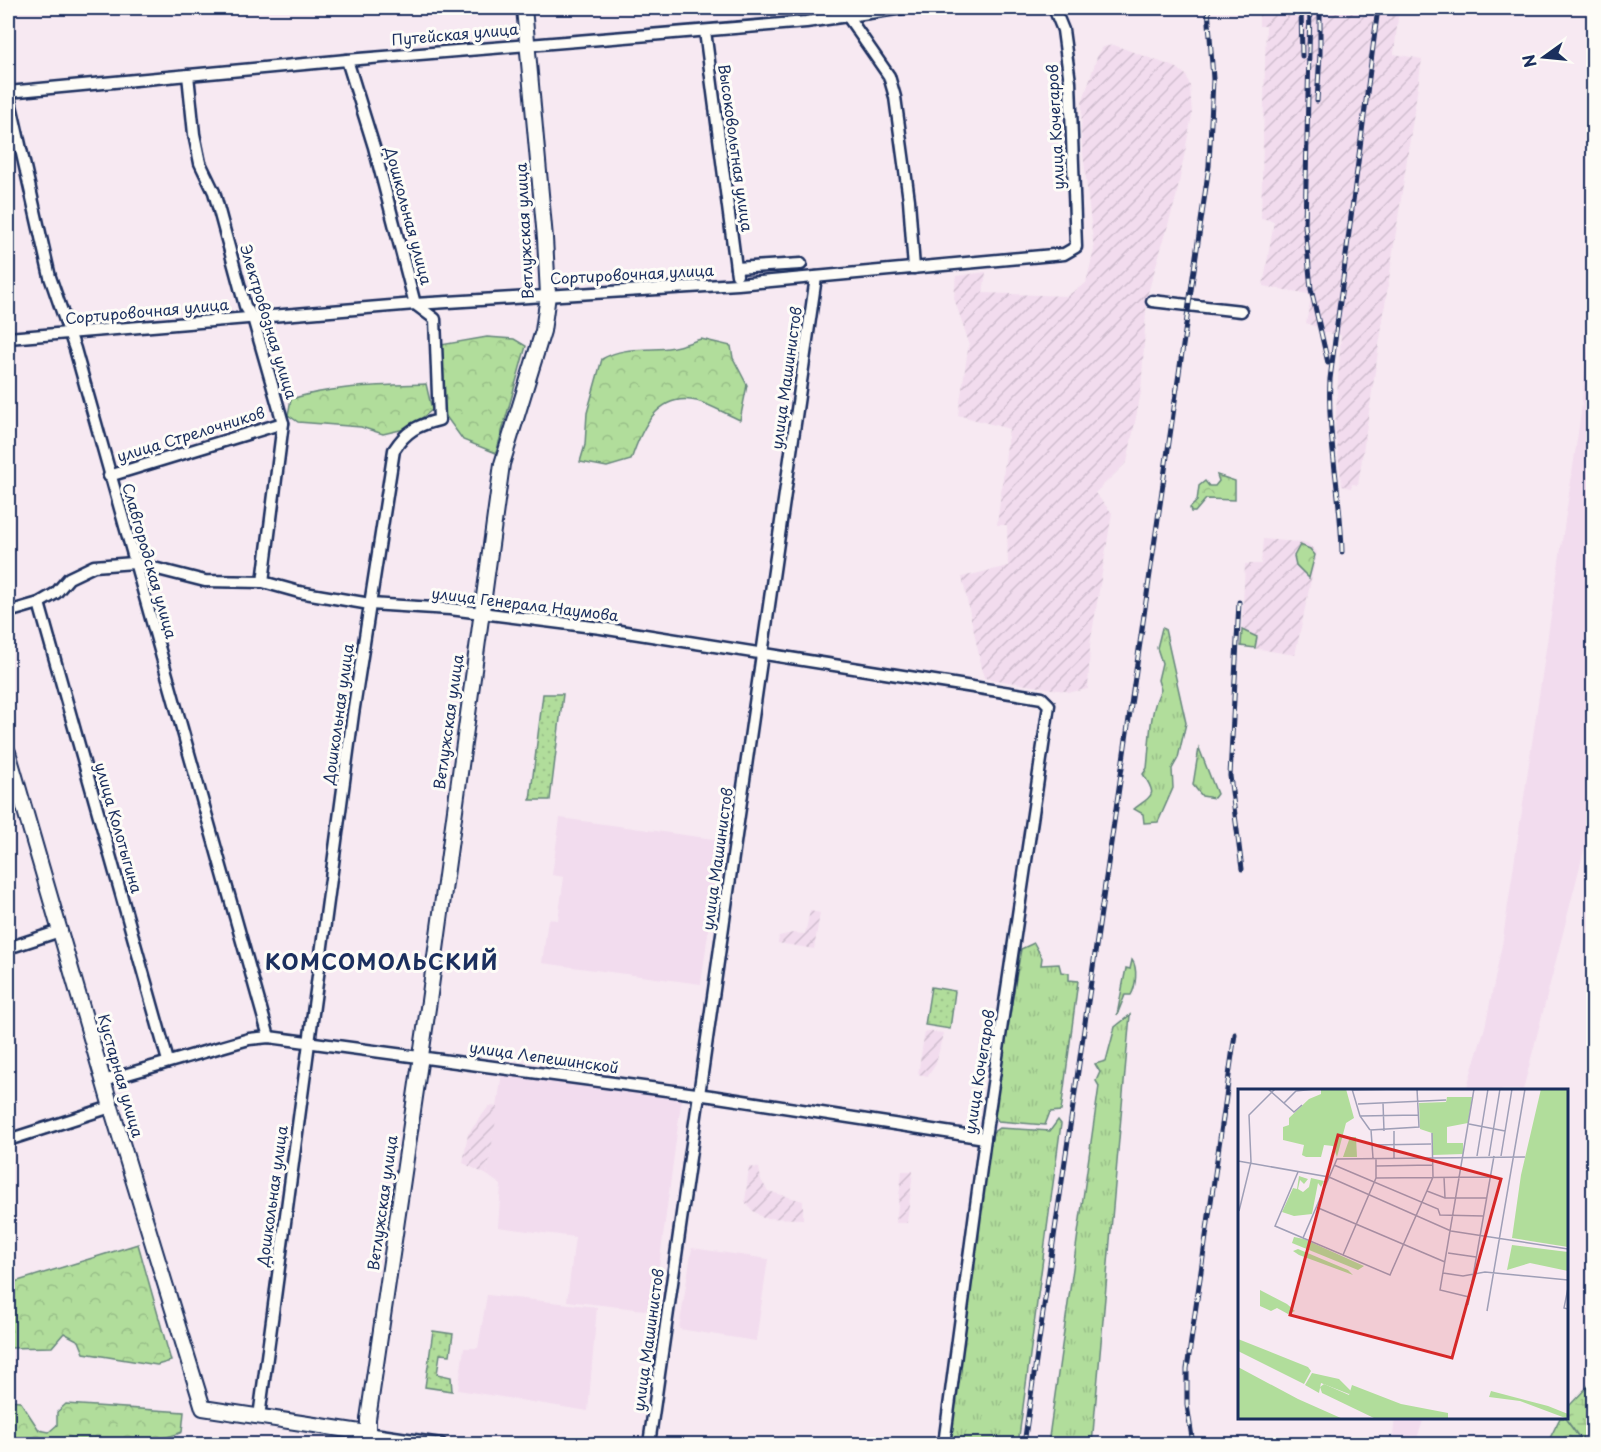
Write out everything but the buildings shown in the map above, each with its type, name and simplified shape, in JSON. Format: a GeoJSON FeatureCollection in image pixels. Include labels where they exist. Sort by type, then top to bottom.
{"type":"FeatureCollection","features":[{"type":"Feature","properties":{"kind":"main road","name":"Ветлужская улица"},"geometry":{"type":"LineString","coordinates":[[368,1439],[502,464],[543,331],[548,295],[524,8]]}},
{"type":"Feature","properties":{"kind":"main road","name":"Кустарная улица"},"geometry":{"type":"LineString","coordinates":[[8,752],[103,1081],[203,1408],[259,1417]]}},
{"type":"Feature","properties":{"kind":"main road"},"geometry":{"type":"LineString","coordinates":[[259,1417],[368,1439]]}},
{"type":"Feature","properties":{"kind":"street","name":"Путейская улица"},"geometry":{"type":"LineString","coordinates":[[8,92],[527,44],[705,31],[844,12],[904,8]]}},
{"type":"Feature","properties":{"kind":"street","name":"улица Кочегаров"},"geometry":{"type":"LineString","coordinates":[[1054,8],[1063,30],[1070,82],[1076,247]]}},
{"type":"Feature","properties":{"kind":"street"},"geometry":{"type":"LineString","coordinates":[[844,12],[889,76],[895,97],[909,200],[914,268]]}},
{"type":"Feature","properties":{"kind":"street","name":"Высоковольтная улица"},"geometry":{"type":"LineString","coordinates":[[705,31],[738,284]]}},
{"type":"Feature","properties":{"kind":"street","name":"Дошкольная улица"},"geometry":{"type":"LineString","coordinates":[[259,1417],[370,604],[394,450],[403,435],[417,426],[440,420],[435,319],[416,304],[374,147],[347,60]]}},
{"type":"Feature","properties":{"kind":"street","name":"Электровозная улица"},"geometry":{"type":"LineString","coordinates":[[188,75],[194,134],[200,163],[214,192],[245,306],[253,318],[283,423],[263,582]]}},
{"type":"Feature","properties":{"kind":"street","name":"Славгородская улица"},"geometry":{"type":"LineString","coordinates":[[8,92],[51,277],[70,335],[269,1037]]}},
{"type":"Feature","properties":{"kind":"street","name":"Сортировочная улица"},"geometry":{"type":"LineString","coordinates":[[8,338],[70,335],[416,304],[738,284],[1064,254],[1076,247]]}},
{"type":"Feature","properties":{"kind":"street"},"geometry":{"type":"LineString","coordinates":[[736,268],[801,264]]}},
{"type":"Feature","properties":{"kind":"street","name":"улица Машинистов"},"geometry":{"type":"LineString","coordinates":[[649,1444],[816,277]]}},
{"type":"Feature","properties":{"kind":"street"},"geometry":{"type":"LineString","coordinates":[[1152,301],[1241,311]]}},
{"type":"Feature","properties":{"kind":"street","name":"улица Стрелочников"},"geometry":{"type":"LineString","coordinates":[[109,476],[283,423]]}},
{"type":"Feature","properties":{"kind":"street","name":"улица Генерала Наумова"},"geometry":{"type":"LineString","coordinates":[[8,612],[39,603],[56,593],[69,578],[94,566],[134,563],[205,581],[263,582],[299,592],[370,604],[480,613],[761,653],[1042,698],[1049,705]]}},
{"type":"Feature","properties":{"kind":"street","name":"улица Колотыгина"},"geometry":{"type":"LineString","coordinates":[[39,603],[168,1061]]}},
{"type":"Feature","properties":{"kind":"street","name":"улица Кочегаров"},"geometry":{"type":"LineString","coordinates":[[944,1444],[985,1138],[1049,705]]}},
{"type":"Feature","properties":{"kind":"street"},"geometry":{"type":"LineString","coordinates":[[8,948],[60,931]]}},
{"type":"Feature","properties":{"kind":"street","name":"улица Лепешинской"},"geometry":{"type":"LineString","coordinates":[[103,1081],[249,1039],[269,1037],[699,1094],[985,1138]]}},
{"type":"Feature","properties":{"kind":"street"},"geometry":{"type":"LineString","coordinates":[[8,1138],[111,1107]]}},
{"type":"Feature","properties":{"kind":"street"},"geometry":{"type":"LineString","coordinates":[[368,1439],[441,1444]]}},
{"type":"Feature","properties":{"kind":"shaded area"},"geometry":{"type":"Polygon","coordinates":[[[1259,8],[1399,8],[1394,54],[1422,59],[1358,485],[1352,484],[1351,488],[1342,486],[1335,428],[1341,335],[1319,332],[1319,328],[1306,323],[1311,298],[1308,294],[1263,286],[1274,221],[1261,218],[1266,26],[1259,26],[1259,8]]]}},
{"type":"Feature","properties":{"kind":"shaded area"},"geometry":{"type":"Polygon","coordinates":[[[1114,45],[1177,68],[1186,75],[1190,86],[1192,115],[1176,198],[1147,296],[1141,392],[1127,462],[1095,493],[1112,513],[1090,645],[1088,689],[1071,692],[984,678],[962,577],[1008,566],[1007,525],[997,525],[1009,429],[958,415],[969,343],[954,298],[956,276],[986,272],[983,293],[1067,296],[1086,283],[1094,250],[1081,135],[1082,103],[1097,57],[1103,47],[1114,45]]]}},
{"type":"Feature","properties":{"kind":"shaded area"},"geometry":{"type":"Polygon","coordinates":[[[1590,312],[1593,312],[1593,815],[1523,1089],[1466,1089],[1485,1027],[1502,945],[1581,413],[1590,312]]]}},
{"type":"Feature","properties":{"kind":"shaded area"},"geometry":{"type":"Polygon","coordinates":[[[1263,539],[1307,543],[1317,552],[1295,655],[1241,646],[1245,564],[1261,564],[1263,539]]]}},
{"type":"Feature","properties":{"kind":"shaded area"},"geometry":{"type":"Polygon","coordinates":[[[560,818],[721,840],[701,984],[542,963],[548,919],[558,920],[564,877],[552,875],[560,818]]]}},
{"type":"Feature","properties":{"kind":"shaded area"},"geometry":{"type":"Polygon","coordinates":[[[810,911],[820,913],[814,949],[778,943],[779,936],[793,933],[805,934],[810,911]]]}},
{"type":"Feature","properties":{"kind":"shaded area"},"geometry":{"type":"Polygon","coordinates":[[[925,1031],[943,1033],[936,1064],[928,1076],[918,1074],[925,1031]]]}},
{"type":"Feature","properties":{"kind":"shaded area"},"geometry":{"type":"Polygon","coordinates":[[[502,1073],[682,1096],[653,1311],[567,1301],[575,1237],[498,1227],[501,1185],[487,1175],[502,1073]]]}},
{"type":"Feature","properties":{"kind":"shaded area"},"geometry":{"type":"Polygon","coordinates":[[[489,1106],[498,1107],[487,1175],[463,1163],[468,1134],[489,1106]]]}},
{"type":"Feature","properties":{"kind":"shaded area"},"geometry":{"type":"Polygon","coordinates":[[[749,1167],[759,1168],[761,1180],[768,1191],[803,1201],[803,1219],[763,1218],[752,1210],[745,1202],[749,1167]]]}},
{"type":"Feature","properties":{"kind":"shaded area"},"geometry":{"type":"Polygon","coordinates":[[[902,1171],[913,1171],[907,1223],[896,1223],[902,1171]]]}},
{"type":"Feature","properties":{"kind":"shaded area"},"geometry":{"type":"Polygon","coordinates":[[[692,1248],[768,1259],[756,1341],[679,1329],[692,1248]]]}},
{"type":"Feature","properties":{"kind":"shaded area"},"geometry":{"type":"Polygon","coordinates":[[[487,1295],[597,1307],[588,1411],[458,1390],[464,1348],[478,1348],[487,1295]]]}},
{"type":"Feature","properties":{"kind":"shaded area"},"geometry":{"type":"Polygon","coordinates":[[[1395,1419],[1424,1419],[1415,1444],[1392,1444],[1395,1419]]]}},
{"type":"Feature","properties":{"kind":"shaded area"},"geometry":{"type":"Polygon","coordinates":[[[1122,1439],[1194,1444],[1121,1444],[1122,1439]]]}},
{"type":"Feature","properties":{"kind":"green space"},"geometry":{"type":"Polygon","coordinates":[[[487,337],[514,339],[526,346],[496,453],[463,440],[440,408],[435,346],[487,337]]]}},
{"type":"Feature","properties":{"kind":"green space"},"geometry":{"type":"Polygon","coordinates":[[[701,339],[731,346],[733,358],[747,385],[740,420],[697,401],[683,399],[671,402],[661,407],[646,426],[631,460],[607,467],[580,462],[585,445],[587,413],[602,359],[619,352],[681,346],[701,339]]]}},
{"type":"Feature","properties":{"kind":"green space"},"geometry":{"type":"Polygon","coordinates":[[[426,384],[432,410],[409,428],[383,434],[361,427],[298,422],[288,415],[291,399],[308,394],[358,387],[426,384]]]}},
{"type":"Feature","properties":{"kind":"green space"},"geometry":{"type":"Polygon","coordinates":[[[1217,475],[1235,481],[1235,500],[1206,499],[1195,512],[1191,512],[1190,508],[1197,501],[1199,486],[1205,481],[1209,486],[1215,486],[1219,481],[1217,475]]]}},
{"type":"Feature","properties":{"kind":"green space"},"geometry":{"type":"Polygon","coordinates":[[[1300,545],[1310,549],[1315,555],[1309,578],[1296,565],[1294,556],[1300,545]]]}},
{"type":"Feature","properties":{"kind":"green space"},"geometry":{"type":"Polygon","coordinates":[[[1162,628],[1165,629],[1186,723],[1178,758],[1172,769],[1173,788],[1158,822],[1144,823],[1143,814],[1134,809],[1149,797],[1152,790],[1143,774],[1147,768],[1154,708],[1161,690],[1158,680],[1162,663],[1157,648],[1162,628]]]}},
{"type":"Feature","properties":{"kind":"green space"},"geometry":{"type":"Polygon","coordinates":[[[1242,630],[1257,637],[1255,648],[1241,646],[1242,630]]]}},
{"type":"Feature","properties":{"kind":"green space"},"geometry":{"type":"Polygon","coordinates":[[[543,694],[563,694],[550,800],[530,800],[543,694]]]}},
{"type":"Feature","properties":{"kind":"green space"},"geometry":{"type":"Polygon","coordinates":[[[1199,748],[1217,794],[1214,798],[1202,796],[1193,785],[1199,748]]]}},
{"type":"Feature","properties":{"kind":"green space"},"geometry":{"type":"Polygon","coordinates":[[[1034,943],[1042,958],[1041,965],[1059,964],[1061,972],[1069,973],[1069,980],[1078,981],[1061,1111],[1050,1112],[1045,1125],[998,1121],[993,1113],[1021,949],[1034,943]]]}},
{"type":"Feature","properties":{"kind":"green space"},"geometry":{"type":"Polygon","coordinates":[[[1132,960],[1136,972],[1134,987],[1131,995],[1125,995],[1117,1015],[1126,968],[1130,969],[1132,960]]]}},
{"type":"Feature","properties":{"kind":"green space"},"geometry":{"type":"Polygon","coordinates":[[[931,987],[955,991],[950,1029],[925,1025],[931,987]]]}},
{"type":"Feature","properties":{"kind":"green space"},"geometry":{"type":"Polygon","coordinates":[[[1130,1015],[1092,1444],[1048,1444],[1099,1086],[1096,1081],[1100,1072],[1095,1064],[1106,1061],[1115,1027],[1130,1015]]]}},
{"type":"Feature","properties":{"kind":"green space"},"geometry":{"type":"Polygon","coordinates":[[[1058,1120],[1061,1124],[1018,1444],[950,1444],[989,1135],[999,1128],[1050,1131],[1058,1120]]]}},
{"type":"Feature","properties":{"kind":"green space"},"geometry":{"type":"Polygon","coordinates":[[[138,1244],[171,1361],[157,1365],[84,1353],[79,1341],[64,1333],[52,1347],[8,1348],[8,1284],[138,1244]]]}},
{"type":"Feature","properties":{"kind":"green space"},"geometry":{"type":"Polygon","coordinates":[[[433,1331],[453,1334],[450,1355],[440,1354],[437,1374],[451,1377],[452,1391],[425,1387],[433,1331]]]}},
{"type":"Feature","properties":{"kind":"green space"},"geometry":{"type":"Polygon","coordinates":[[[1593,1381],[1593,1444],[1584,1444],[1566,1419],[1568,1419],[1568,1407],[1593,1381]]]}},
{"type":"Feature","properties":{"kind":"green space"},"geometry":{"type":"Polygon","coordinates":[[[8,1400],[20,1401],[39,1430],[49,1432],[57,1425],[57,1412],[66,1404],[184,1412],[182,1432],[168,1437],[126,1444],[8,1444],[8,1400]]]}},
{"type":"Feature","properties":{"kind":"green space"},"geometry":{"type":"Polygon","coordinates":[[[1560,1419],[1566,1419],[1584,1444],[1547,1444],[1560,1419]]]}},
{"type":"Feature","properties":{"kind":"railway"},"geometry":{"type":"LineString","coordinates":[[1024,1444],[1209,166],[1213,79],[1208,8]]}},
{"type":"Feature","properties":{"kind":"railway"},"geometry":{"type":"LineString","coordinates":[[1301,8],[1302,56]]}},
{"type":"Feature","properties":{"kind":"railway"},"geometry":{"type":"LineString","coordinates":[[1310,8],[1305,225],[1311,289],[1328,363]]}},
{"type":"Feature","properties":{"kind":"railway"},"geometry":{"type":"LineString","coordinates":[[1317,101],[1320,8]]}},
{"type":"Feature","properties":{"kind":"railway"},"geometry":{"type":"LineString","coordinates":[[1342,552],[1330,422],[1330,379],[1378,8]]}},
{"type":"Feature","properties":{"kind":"railway"},"geometry":{"type":"LineString","coordinates":[[1239,602],[1230,776],[1242,869]]}},
{"type":"Feature","properties":{"kind":"railway"},"geometry":{"type":"LineString","coordinates":[[1193,1444],[1187,1405],[1187,1369],[1235,1034]]}},
{"type":"Feature","properties":{"kind":"district","name":"КОМСОМОЛЬСКИЙ"},"geometry":{"type":"Point","coordinates":[382,963]}}]}
